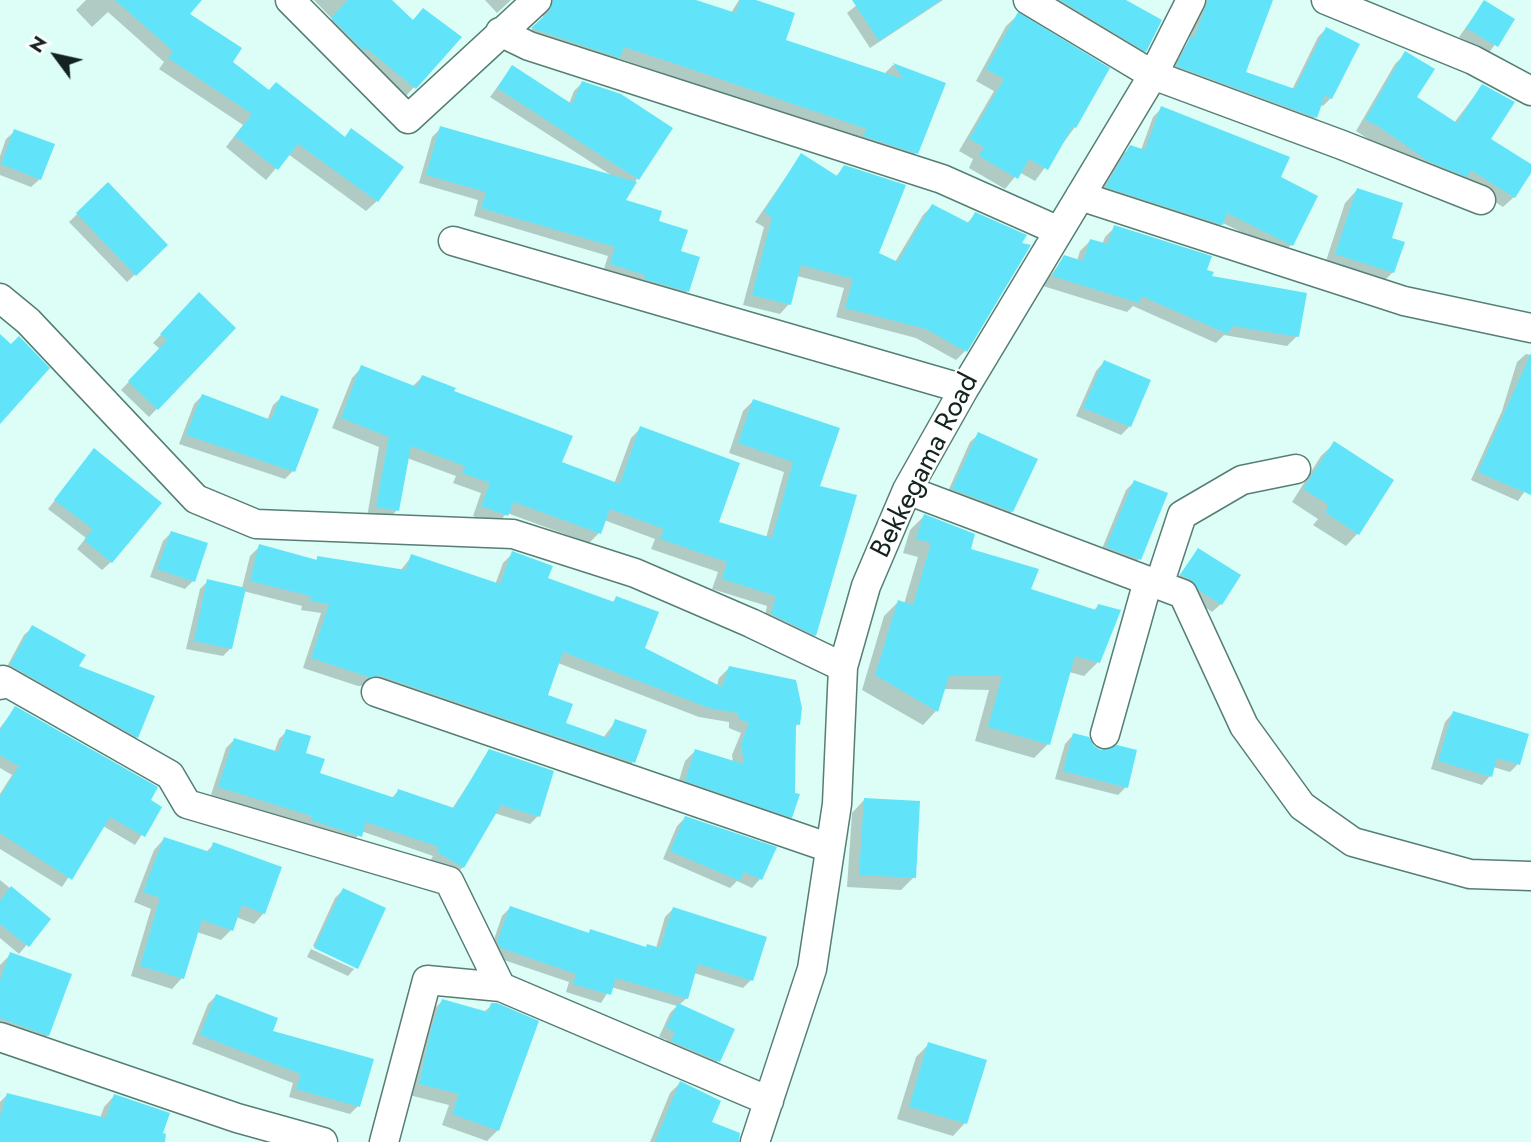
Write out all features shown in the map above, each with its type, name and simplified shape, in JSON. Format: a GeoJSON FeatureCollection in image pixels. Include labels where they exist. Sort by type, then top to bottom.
{"type":"FeatureCollection","features":[{"type":"Feature","properties":{"kind":"street"},"geometry":{"type":"LineString","coordinates":[[290,0],[408,119],[537,0]]}},
{"type":"Feature","properties":{"kind":"street"},"geometry":{"type":"LineString","coordinates":[[1028,0],[1153,75],[1342,145],[1481,201]]}},
{"type":"Feature","properties":{"kind":"street","name":"Bekkegama Road"},"geometry":{"type":"LineString","coordinates":[[755,1142],[812,969],[837,804],[843,667],[866,586],[907,490],[964,389],[1153,75],[1191,0]]}},
{"type":"Feature","properties":{"kind":"street"},"geometry":{"type":"LineString","coordinates":[[1326,0],[1473,61],[1531,91]]}},
{"type":"Feature","properties":{"kind":"street"},"geometry":{"type":"LineString","coordinates":[[500,32],[529,46],[942,179],[1059,231]]}},
{"type":"Feature","properties":{"kind":"street"},"geometry":{"type":"LineString","coordinates":[[1080,196],[1404,301],[1531,328]]}},
{"type":"Feature","properties":{"kind":"street"},"geometry":{"type":"LineString","coordinates":[[453,242],[964,389]]}},
{"type":"Feature","properties":{"kind":"street"},"geometry":{"type":"LineString","coordinates":[[0,298],[29,321],[196,499],[256,523],[513,534],[635,573],[751,623],[843,667]]}},
{"type":"Feature","properties":{"kind":"street"},"geometry":{"type":"LineString","coordinates":[[1105,734],[1153,583],[1182,515],[1242,480],[1296,469]]}},
{"type":"Feature","properties":{"kind":"street"},"geometry":{"type":"LineString","coordinates":[[907,490],[1183,594],[1244,726],[1302,806],[1353,842],[1470,874],[1531,876]]}},
{"type":"Feature","properties":{"kind":"street"},"geometry":{"type":"LineString","coordinates":[[0,685],[3,680],[170,775],[187,804],[449,881],[501,987]]}},
{"type":"Feature","properties":{"kind":"street"},"geometry":{"type":"LineString","coordinates":[[376,692],[830,848]]}},
{"type":"Feature","properties":{"kind":"street"},"geometry":{"type":"LineString","coordinates":[[384,1142],[427,980],[501,987],[769,1101]]}},
{"type":"Feature","properties":{"kind":"street"},"geometry":{"type":"LineString","coordinates":[[0,1037],[237,1118],[323,1142]]}},
{"type":"Feature","properties":{"kind":"building"},"geometry":{"type":"Polygon","coordinates":[[[115,0],[202,0],[190,14],[242,48],[233,62],[269,90],[276,82],[345,137],[351,128],[404,167],[378,202],[298,144],[278,170],[235,136],[252,114],[168,58],[173,51],[115,0]]]}},
{"type":"Feature","properties":{"kind":"building"},"geometry":{"type":"Polygon","coordinates":[[[348,0],[392,0],[413,20],[423,8],[462,37],[416,89],[366,48],[364,51],[331,18],[348,0]]]}},
{"type":"Feature","properties":{"kind":"building"},"geometry":{"type":"Polygon","coordinates":[[[553,0],[696,0],[736,13],[740,0],[756,0],[795,13],[786,40],[903,79],[893,63],[946,83],[918,154],[863,136],[867,129],[624,47],[620,58],[531,28],[549,12],[553,0]]]}},
{"type":"Feature","properties":{"kind":"building"},"geometry":{"type":"Polygon","coordinates":[[[852,0],[941,0],[879,41],[852,0]]]}},
{"type":"Feature","properties":{"kind":"building"},"geometry":{"type":"Polygon","coordinates":[[[1060,0],[1126,0],[1162,20],[1146,52],[1060,0]]]}},
{"type":"Feature","properties":{"kind":"building"},"geometry":{"type":"Polygon","coordinates":[[[1208,0],[1273,0],[1246,72],[1295,89],[1326,27],[1360,44],[1332,99],[1325,95],[1317,118],[1176,66],[1191,36],[1194,38],[1208,0]]]}},
{"type":"Feature","properties":{"kind":"building"},"geometry":{"type":"Polygon","coordinates":[[[1484,0],[1515,19],[1498,47],[1466,28],[1484,0]]]}},
{"type":"Feature","properties":{"kind":"building"},"geometry":{"type":"Polygon","coordinates":[[[1018,12],[1110,68],[1076,128],[1073,126],[1048,170],[1029,159],[1018,179],[979,156],[984,147],[969,139],[1004,79],[986,69],[1018,12]]]}},
{"type":"Feature","properties":{"kind":"building"},"geometry":{"type":"Polygon","coordinates":[[[1405,51],[1435,69],[1417,97],[1457,123],[1482,84],[1515,102],[1491,139],[1531,164],[1531,173],[1515,198],[1471,170],[1467,177],[1428,161],[1365,120],[1405,51]]]}},
{"type":"Feature","properties":{"kind":"building"},"geometry":{"type":"Polygon","coordinates":[[[512,65],[572,104],[582,81],[621,94],[673,128],[639,180],[497,88],[512,65]]]}},
{"type":"Feature","properties":{"kind":"building"},"geometry":{"type":"Polygon","coordinates":[[[1161,106],[1290,157],[1281,177],[1318,196],[1293,246],[1227,213],[1223,225],[1105,187],[1130,145],[1145,150],[1161,106]]]}},
{"type":"Feature","properties":{"kind":"building"},"geometry":{"type":"Polygon","coordinates":[[[440,126],[637,182],[626,200],[662,211],[659,221],[688,230],[681,251],[700,257],[689,292],[644,279],[645,275],[610,264],[615,247],[481,208],[486,192],[426,175],[440,126]]]}},
{"type":"Feature","properties":{"kind":"building"},"geometry":{"type":"Polygon","coordinates":[[[14,129],[55,144],[41,180],[1,164],[14,129]]]}},
{"type":"Feature","properties":{"kind":"building"},"geometry":{"type":"Polygon","coordinates":[[[801,153],[837,176],[844,165],[906,185],[879,253],[898,262],[932,204],[969,223],[975,212],[1027,235],[1022,243],[1031,245],[967,352],[926,329],[845,308],[853,279],[801,265],[791,305],[752,295],[772,217],[764,212],[801,153]]]}},
{"type":"Feature","properties":{"kind":"building"},"geometry":{"type":"Polygon","coordinates":[[[108,182],[168,245],[136,276],[76,213],[108,182]]]}},
{"type":"Feature","properties":{"kind":"building"},"geometry":{"type":"Polygon","coordinates":[[[1357,188],[1403,203],[1392,238],[1405,242],[1394,273],[1335,254],[1357,188]]]}},
{"type":"Feature","properties":{"kind":"building"},"geometry":{"type":"Polygon","coordinates":[[[1114,225],[1212,256],[1207,270],[1214,272],[1212,276],[1307,293],[1299,337],[1232,326],[1228,334],[1141,296],[1139,303],[1052,276],[1064,255],[1083,261],[1090,239],[1108,244],[1114,225]]]}},
{"type":"Feature","properties":{"kind":"building"},"geometry":{"type":"Polygon","coordinates":[[[199,292],[236,328],[158,410],[128,381],[167,340],[160,334],[199,292]]]}},
{"type":"Feature","properties":{"kind":"building"},"geometry":{"type":"Polygon","coordinates":[[[0,334],[11,344],[19,336],[50,368],[0,424],[0,334]]]}},
{"type":"Feature","properties":{"kind":"building"},"geometry":{"type":"Polygon","coordinates":[[[1531,353],[1531,495],[1478,472],[1531,353]]]}},
{"type":"Feature","properties":{"kind":"building"},"geometry":{"type":"Polygon","coordinates":[[[1104,360],[1151,380],[1131,427],[1083,408],[1104,360]]]}},
{"type":"Feature","properties":{"kind":"building"},"geometry":{"type":"Polygon","coordinates":[[[361,365],[417,387],[422,375],[456,388],[454,391],[573,436],[562,462],[620,484],[640,426],[740,463],[719,522],[772,538],[793,462],[738,443],[753,399],[840,428],[820,486],[857,495],[816,636],[771,614],[776,596],[722,579],[727,562],[660,539],[664,529],[610,509],[601,534],[514,502],[508,516],[481,506],[490,483],[462,473],[465,466],[411,446],[399,511],[376,507],[389,437],[341,418],[361,365]]]}},
{"type":"Feature","properties":{"kind":"building"},"geometry":{"type":"Polygon","coordinates":[[[202,394],[271,420],[281,395],[319,409],[295,472],[186,435],[202,394]]]}},
{"type":"Feature","properties":{"kind":"building"},"geometry":{"type":"Polygon","coordinates":[[[978,432],[1038,459],[1013,512],[952,489],[978,432]]]}},
{"type":"Feature","properties":{"kind":"building"},"geometry":{"type":"Polygon","coordinates":[[[1334,441],[1394,480],[1359,535],[1325,512],[1329,505],[1303,489],[1334,441]]]}},
{"type":"Feature","properties":{"kind":"building"},"geometry":{"type":"Polygon","coordinates":[[[94,448],[162,503],[112,563],[84,540],[93,529],[54,500],[94,448]]]}},
{"type":"Feature","properties":{"kind":"building"},"geometry":{"type":"Polygon","coordinates":[[[1134,480],[1168,493],[1141,560],[1106,547],[1134,480]]]}},
{"type":"Feature","properties":{"kind":"building"},"geometry":{"type":"Polygon","coordinates":[[[924,514],[975,534],[971,549],[1039,569],[1031,589],[1096,610],[1098,604],[1121,610],[1100,663],[1075,656],[1050,745],[988,727],[1002,676],[949,676],[938,712],[875,675],[898,600],[913,605],[931,543],[916,539],[924,514]]]}},
{"type":"Feature","properties":{"kind":"building"},"geometry":{"type":"Polygon","coordinates":[[[171,531],[208,543],[195,582],[157,569],[171,531]]]}},
{"type":"Feature","properties":{"kind":"building"},"geometry":{"type":"Polygon","coordinates":[[[259,544],[317,560],[317,556],[406,570],[411,554],[500,584],[512,551],[553,566],[548,578],[614,602],[616,596],[659,612],[645,648],[722,687],[729,666],[796,680],[802,708],[800,725],[796,724],[795,793],[800,794],[792,818],[685,781],[695,749],[744,764],[741,744],[749,723],[739,719],[738,713],[709,708],[563,652],[548,695],[573,704],[566,723],[608,738],[615,719],[647,730],[635,763],[381,676],[369,677],[311,658],[329,604],[310,601],[311,596],[250,581],[259,544]]]}},
{"type":"Feature","properties":{"kind":"building"},"geometry":{"type":"Polygon","coordinates":[[[1198,548],[1241,575],[1222,605],[1200,591],[1190,579],[1180,575],[1198,548]]]}},
{"type":"Feature","properties":{"kind":"building"},"geometry":{"type":"Polygon","coordinates":[[[207,579],[246,588],[232,649],[194,641],[207,579]]]}},
{"type":"Feature","properties":{"kind":"building"},"geometry":{"type":"Polygon","coordinates":[[[32,625],[86,655],[79,666],[155,696],[138,738],[10,665],[32,625]]]}},
{"type":"Feature","properties":{"kind":"building"},"geometry":{"type":"Polygon","coordinates":[[[15,706],[158,787],[151,800],[162,807],[145,837],[110,817],[72,880],[0,833],[0,797],[19,766],[0,755],[0,730],[15,706]]]}},
{"type":"Feature","properties":{"kind":"building"},"geometry":{"type":"Polygon","coordinates":[[[1453,711],[1529,734],[1520,765],[1497,758],[1492,777],[1438,761],[1453,711]]]}},
{"type":"Feature","properties":{"kind":"building"},"geometry":{"type":"Polygon","coordinates":[[[286,729],[311,736],[306,753],[325,759],[320,773],[395,798],[398,789],[454,808],[489,749],[554,771],[540,817],[501,805],[464,868],[437,852],[439,847],[366,822],[362,837],[311,820],[312,816],[218,787],[234,738],[279,752],[286,729]]]}},
{"type":"Feature","properties":{"kind":"building"},"geometry":{"type":"Polygon","coordinates":[[[1073,733],[1089,737],[1094,746],[1101,750],[1117,745],[1137,750],[1128,788],[1063,771],[1073,733]]]}},
{"type":"Feature","properties":{"kind":"building"},"geometry":{"type":"Polygon","coordinates":[[[864,798],[920,801],[916,878],[859,875],[864,798]]]}},
{"type":"Feature","properties":{"kind":"building"},"geometry":{"type":"Polygon","coordinates":[[[685,816],[777,847],[762,880],[744,872],[740,881],[670,851],[685,816]]]}},
{"type":"Feature","properties":{"kind":"building"},"geometry":{"type":"Polygon","coordinates":[[[164,837],[210,852],[213,842],[282,867],[265,914],[242,905],[233,931],[202,920],[184,979],[140,966],[160,898],[143,892],[164,837]]]}},
{"type":"Feature","properties":{"kind":"building"},"geometry":{"type":"Polygon","coordinates":[[[11,886],[51,919],[29,947],[0,924],[0,901],[11,886]]]}},
{"type":"Feature","properties":{"kind":"building"},"geometry":{"type":"Polygon","coordinates":[[[343,888],[386,908],[358,969],[314,948],[343,888]]]}},
{"type":"Feature","properties":{"kind":"building"},"geometry":{"type":"Polygon","coordinates":[[[510,906],[589,933],[590,929],[646,947],[647,944],[660,948],[673,907],[767,937],[753,981],[698,964],[688,999],[616,978],[611,995],[573,984],[576,974],[501,948],[497,942],[510,906]]]}},
{"type":"Feature","properties":{"kind":"building"},"geometry":{"type":"Polygon","coordinates":[[[10,952],[72,974],[49,1036],[0,1018],[0,980],[10,952]]]}},
{"type":"Feature","properties":{"kind":"building"},"geometry":{"type":"Polygon","coordinates":[[[216,994],[278,1018],[273,1031],[374,1059],[360,1107],[296,1089],[301,1074],[200,1035],[216,994]]]}},
{"type":"Feature","properties":{"kind":"building"},"geometry":{"type":"Polygon","coordinates":[[[442,999],[488,1012],[491,1003],[497,1003],[539,1021],[499,1131],[452,1114],[459,1094],[419,1084],[432,1026],[442,999]]]}},
{"type":"Feature","properties":{"kind":"building"},"geometry":{"type":"Polygon","coordinates":[[[678,1003],[735,1029],[720,1062],[671,1041],[675,1032],[666,1028],[678,1003]]]}},
{"type":"Feature","properties":{"kind":"building"},"geometry":{"type":"Polygon","coordinates":[[[928,1042],[987,1060],[967,1124],[909,1107],[928,1042]]]}},
{"type":"Feature","properties":{"kind":"building"},"geometry":{"type":"Polygon","coordinates":[[[680,1081],[721,1101],[712,1122],[740,1133],[739,1142],[655,1142],[680,1081]]]}},
{"type":"Feature","properties":{"kind":"building"},"geometry":{"type":"Polygon","coordinates":[[[7,1093],[106,1118],[114,1094],[170,1113],[163,1133],[166,1134],[165,1142],[0,1142],[0,1117],[7,1093]]]}}]}
